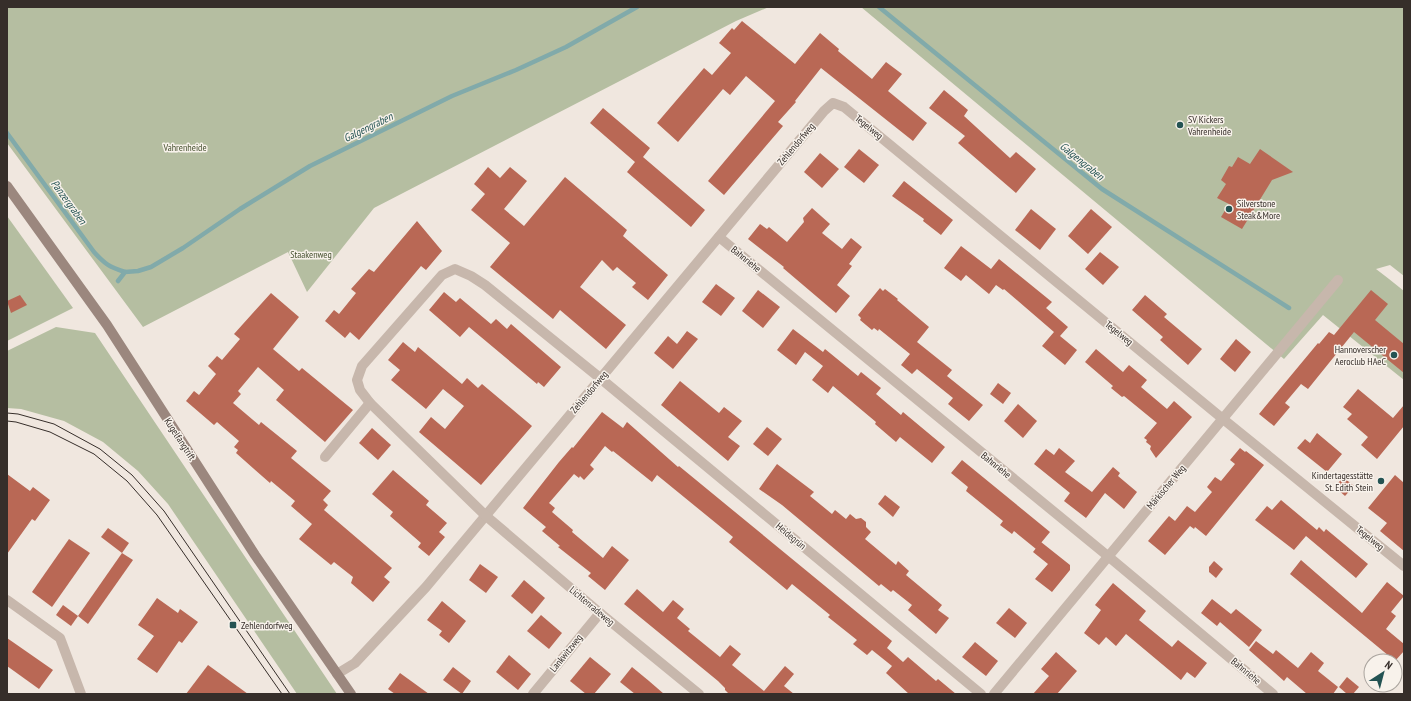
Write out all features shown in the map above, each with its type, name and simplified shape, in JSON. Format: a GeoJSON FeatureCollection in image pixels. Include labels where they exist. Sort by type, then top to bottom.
{"type":"FeatureCollection","features":[{"type":"Feature","properties":{"kind":"street","name":"Zehlendorfweg"},"geometry":{"type":"LineString","coordinates":[[337,674],[355,663],[426,587],[824,111],[833,103]]}},
{"type":"Feature","properties":{"kind":"street","name":"Tegelweg"},"geometry":{"type":"LineString","coordinates":[[833,103],[844,107],[1404,566]]}},
{"type":"Feature","properties":{"kind":"street","name":"Kugelfangtrift"},"geometry":{"type":"LineString","coordinates":[[7,186],[107,325],[255,555],[351,694]]}},
{"type":"Feature","properties":{"kind":"street","name":"Bahnriehe"},"geometry":{"type":"LineString","coordinates":[[719,237],[1273,694]]}},
{"type":"Feature","properties":{"kind":"street"},"geometry":{"type":"LineString","coordinates":[[486,516],[370,403],[360,390],[357,380],[362,366],[442,275],[455,269],[472,276],[600,378]]}},
{"type":"Feature","properties":{"kind":"street","name":"Märkischer Weg"},"geometry":{"type":"LineString","coordinates":[[994,694],[1338,280]]}},
{"type":"Feature","properties":{"kind":"street","name":"Heidegrün"},"geometry":{"type":"LineString","coordinates":[[600,378],[981,694]]}},
{"type":"Feature","properties":{"kind":"street"},"geometry":{"type":"LineString","coordinates":[[325,457],[370,403]]}},
{"type":"Feature","properties":{"kind":"street","name":"Lichtenradeweg"},"geometry":{"type":"LineString","coordinates":[[486,516],[699,694]]}},
{"type":"Feature","properties":{"kind":"street"},"geometry":{"type":"LineString","coordinates":[[7,600],[60,638],[81,694]]}},
{"type":"Feature","properties":{"kind":"street","name":"Lankwitzweg"},"geometry":{"type":"LineString","coordinates":[[533,694],[600,612]]}},
{"type":"Feature","properties":{"kind":"green space","name":"Vahrenheide"},"geometry":{"type":"Polygon","coordinates":[[[7,7],[769,7],[736,21],[374,208],[307,292],[288,252],[143,327],[7,143],[7,7]]]}},
{"type":"Feature","properties":{"kind":"green space"},"geometry":{"type":"Polygon","coordinates":[[[861,7],[1404,7],[1404,276],[1390,265],[1376,269],[1404,291],[1404,380],[1323,315],[1284,359],[861,7]]]}},
{"type":"Feature","properties":{"kind":"green space"},"geometry":{"type":"Polygon","coordinates":[[[7,216],[73,308],[7,341],[7,216]]]}},
{"type":"Feature","properties":{"kind":"green space"},"geometry":{"type":"Polygon","coordinates":[[[56,327],[95,333],[337,694],[297,694],[168,504],[138,471],[103,442],[64,421],[21,409],[7,408],[7,351],[56,327]]]}},
{"type":"Feature","properties":{"kind":"building"},"geometry":{"type":"Polygon","coordinates":[[[742,21],[795,64],[820,33],[839,49],[838,51],[872,79],[886,62],[902,74],[888,91],[927,123],[913,141],[821,68],[795,101],[796,102],[778,122],[783,126],[724,195],[708,181],[775,101],[746,76],[730,95],[723,89],[678,142],[657,123],[704,68],[712,75],[731,53],[719,43],[732,28],[734,30],[742,21]]]}},
{"type":"Feature","properties":{"kind":"building"},"geometry":{"type":"Polygon","coordinates":[[[944,90],[968,110],[964,116],[1010,158],[1016,152],[1036,169],[1016,193],[958,143],[965,136],[929,108],[944,90]]]}},
{"type":"Feature","properties":{"kind":"building"},"geometry":{"type":"Polygon","coordinates":[[[603,108],[650,148],[643,157],[705,210],[691,227],[627,172],[635,162],[590,123],[603,108]]]}},
{"type":"Feature","properties":{"kind":"building"},"geometry":{"type":"Polygon","coordinates":[[[859,149],[879,165],[864,183],[844,167],[859,149]]]}},
{"type":"Feature","properties":{"kind":"building"},"geometry":{"type":"Polygon","coordinates":[[[1260,149],[1293,172],[1272,180],[1242,229],[1221,217],[1229,204],[1217,198],[1226,184],[1221,180],[1229,166],[1232,167],[1238,157],[1250,164],[1260,149]]]}},
{"type":"Feature","properties":{"kind":"building"},"geometry":{"type":"Polygon","coordinates":[[[820,153],[839,169],[822,188],[804,172],[820,153]]]}},
{"type":"Feature","properties":{"kind":"building"},"geometry":{"type":"Polygon","coordinates":[[[488,167],[500,178],[510,167],[527,181],[504,209],[524,226],[565,177],[627,230],[623,236],[668,275],[648,300],[632,287],[636,283],[617,267],[613,271],[602,260],[580,287],[626,325],[606,349],[560,310],[553,319],[490,267],[510,243],[471,210],[485,194],[474,184],[488,167]]]}},
{"type":"Feature","properties":{"kind":"building"},"geometry":{"type":"Polygon","coordinates":[[[904,181],[953,220],[941,235],[923,221],[924,219],[892,196],[904,181]]]}},
{"type":"Feature","properties":{"kind":"building"},"geometry":{"type":"Polygon","coordinates":[[[812,208],[830,224],[822,233],[842,249],[851,238],[862,247],[849,264],[852,266],[837,285],[850,296],[836,313],[783,268],[784,267],[748,239],[760,224],[767,229],[769,227],[787,242],[804,222],[803,218],[812,208]]]}},
{"type":"Feature","properties":{"kind":"building"},"geometry":{"type":"Polygon","coordinates":[[[1031,209],[1056,229],[1040,250],[1015,230],[1031,209]]]}},
{"type":"Feature","properties":{"kind":"building"},"geometry":{"type":"Polygon","coordinates":[[[1091,209],[1112,227],[1088,254],[1068,236],[1091,209]]]}},
{"type":"Feature","properties":{"kind":"building"},"geometry":{"type":"Polygon","coordinates":[[[417,221],[442,251],[426,270],[421,266],[359,340],[350,332],[345,338],[325,321],[334,310],[339,314],[356,293],[351,289],[369,269],[374,272],[417,221]]]}},
{"type":"Feature","properties":{"kind":"building"},"geometry":{"type":"Polygon","coordinates":[[[961,246],[991,269],[999,259],[1052,302],[1046,308],[1068,327],[1060,336],[1077,350],[1065,365],[1042,346],[1054,332],[1004,289],[1003,290],[996,285],[989,294],[966,275],[961,281],[944,268],[961,246]]]}},
{"type":"Feature","properties":{"kind":"building"},"geometry":{"type":"Polygon","coordinates":[[[1100,252],[1119,267],[1103,285],[1085,269],[1100,252]]]}},
{"type":"Feature","properties":{"kind":"building"},"geometry":{"type":"Polygon","coordinates":[[[716,284],[735,298],[721,316],[702,302],[716,284]]]}},
{"type":"Feature","properties":{"kind":"building"},"geometry":{"type":"Polygon","coordinates":[[[880,288],[883,291],[885,289],[898,299],[897,300],[929,327],[917,342],[952,370],[947,376],[983,405],[969,421],[948,404],[953,398],[917,369],[912,374],[901,365],[910,354],[879,329],[878,331],[874,328],[872,330],[860,320],[861,318],[858,315],[880,288]]]}},
{"type":"Feature","properties":{"kind":"building"},"geometry":{"type":"Polygon","coordinates":[[[758,290],[780,307],[763,328],[742,311],[758,290]]]}},
{"type":"Feature","properties":{"kind":"building"},"geometry":{"type":"Polygon","coordinates":[[[1371,290],[1388,304],[1375,320],[1404,344],[1404,373],[1354,332],[1308,389],[1301,384],[1285,403],[1290,407],[1274,426],[1259,414],[1318,343],[1319,344],[1329,332],[1334,335],[1371,290]]]}},
{"type":"Feature","properties":{"kind":"building"},"geometry":{"type":"Polygon","coordinates":[[[444,292],[456,302],[460,298],[491,324],[496,319],[507,329],[511,324],[561,367],[544,387],[538,382],[537,384],[469,327],[460,337],[429,310],[444,292]]]}},
{"type":"Feature","properties":{"kind":"building"},"geometry":{"type":"Polygon","coordinates":[[[271,293],[299,317],[273,349],[299,371],[302,368],[353,410],[325,442],[276,400],[284,390],[258,367],[238,391],[241,394],[233,403],[259,425],[261,422],[297,451],[291,458],[331,491],[323,500],[328,505],[324,510],[392,568],[384,577],[390,582],[373,602],[351,583],[353,577],[334,562],[331,565],[299,539],[312,524],[291,506],[295,501],[271,481],[270,483],[236,453],[238,450],[234,447],[239,441],[217,422],[214,425],[186,401],[194,391],[199,395],[216,374],[208,366],[217,356],[222,360],[240,339],[234,334],[271,293]]]}},
{"type":"Feature","properties":{"kind":"building"},"geometry":{"type":"Polygon","coordinates":[[[20,295],[27,305],[11,313],[7,301],[20,295]]]}},
{"type":"Feature","properties":{"kind":"building"},"geometry":{"type":"Polygon","coordinates":[[[1145,295],[1167,314],[1164,317],[1202,349],[1188,365],[1160,340],[1163,337],[1132,310],[1145,295]]]}},
{"type":"Feature","properties":{"kind":"building"},"geometry":{"type":"Polygon","coordinates":[[[793,329],[823,352],[825,349],[858,376],[861,372],[881,388],[876,394],[901,415],[903,412],[945,447],[932,463],[900,437],[896,442],[875,424],[876,422],[833,386],[828,393],[812,380],[823,366],[805,352],[796,365],[777,350],[793,329]]]}},
{"type":"Feature","properties":{"kind":"building"},"geometry":{"type":"Polygon","coordinates":[[[687,331],[698,339],[673,369],[654,353],[668,336],[677,344],[687,331]]]}},
{"type":"Feature","properties":{"kind":"building"},"geometry":{"type":"Polygon","coordinates":[[[1236,339],[1251,352],[1235,372],[1220,359],[1236,339]]]}},
{"type":"Feature","properties":{"kind":"building"},"geometry":{"type":"Polygon","coordinates":[[[403,342],[415,352],[418,347],[462,384],[467,378],[478,388],[482,384],[532,426],[481,485],[419,432],[431,417],[445,429],[464,406],[443,389],[426,409],[391,380],[400,370],[388,360],[403,342]]]}},
{"type":"Feature","properties":{"kind":"building"},"geometry":{"type":"Polygon","coordinates":[[[1096,349],[1123,372],[1129,365],[1147,380],[1141,387],[1167,409],[1174,401],[1192,417],[1156,458],[1150,449],[1151,446],[1144,438],[1157,423],[1124,396],[1122,397],[1111,388],[1113,386],[1085,362],[1096,349]]]}},
{"type":"Feature","properties":{"kind":"building"},"geometry":{"type":"Polygon","coordinates":[[[680,381],[719,413],[724,407],[742,421],[728,437],[740,446],[728,461],[661,405],[680,381]]]}},
{"type":"Feature","properties":{"kind":"building"},"geometry":{"type":"Polygon","coordinates":[[[998,383],[1011,393],[1003,404],[990,394],[998,383]]]}},
{"type":"Feature","properties":{"kind":"building"},"geometry":{"type":"Polygon","coordinates":[[[1358,389],[1393,418],[1404,405],[1404,426],[1377,459],[1361,445],[1368,437],[1347,419],[1352,414],[1343,407],[1358,389]]]}},
{"type":"Feature","properties":{"kind":"building"},"geometry":{"type":"Polygon","coordinates":[[[1018,404],[1037,421],[1023,438],[1004,421],[1018,404]]]}},
{"type":"Feature","properties":{"kind":"building"},"geometry":{"type":"Polygon","coordinates":[[[602,412],[623,428],[627,422],[678,467],[679,466],[892,641],[887,648],[903,662],[908,657],[936,681],[938,679],[956,694],[909,694],[886,673],[892,666],[872,650],[867,655],[853,644],[857,640],[828,617],[830,615],[792,584],[787,590],[729,542],[733,537],[657,475],[652,482],[605,446],[590,465],[594,469],[584,480],[580,476],[579,478],[574,474],[549,503],[555,508],[552,512],[573,530],[572,532],[603,558],[612,546],[629,560],[605,590],[588,576],[591,573],[558,547],[560,546],[542,531],[546,527],[523,508],[559,462],[572,447],[573,448],[602,412]]]}},
{"type":"Feature","properties":{"kind":"building"},"geometry":{"type":"Polygon","coordinates":[[[767,427],[782,439],[768,456],[753,444],[767,427]]]}},
{"type":"Feature","properties":{"kind":"building"},"geometry":{"type":"Polygon","coordinates":[[[372,428],[391,445],[378,460],[359,443],[372,428]]]}},
{"type":"Feature","properties":{"kind":"building"},"geometry":{"type":"Polygon","coordinates":[[[1317,433],[1342,454],[1327,472],[1297,448],[1305,439],[1310,443],[1317,433]]]}},
{"type":"Feature","properties":{"kind":"building"},"geometry":{"type":"Polygon","coordinates":[[[1059,448],[1075,461],[1065,472],[1092,492],[1113,467],[1120,473],[1118,476],[1137,492],[1124,509],[1105,493],[1086,518],[1064,501],[1070,493],[1034,464],[1046,449],[1054,455],[1059,448]]]}},
{"type":"Feature","properties":{"kind":"building"},"geometry":{"type":"Polygon","coordinates":[[[1240,448],[1264,465],[1206,536],[1195,527],[1194,529],[1190,526],[1165,555],[1148,541],[1169,516],[1175,521],[1187,506],[1195,512],[1212,492],[1207,487],[1215,477],[1221,481],[1235,464],[1230,460],[1240,448]]]}},
{"type":"Feature","properties":{"kind":"building"},"geometry":{"type":"Polygon","coordinates":[[[962,460],[1050,532],[1036,549],[1014,531],[1012,534],[1000,525],[1003,521],[966,491],[968,487],[951,473],[962,460]]]}},
{"type":"Feature","properties":{"kind":"building"},"geometry":{"type":"Polygon","coordinates":[[[777,464],[814,492],[810,496],[832,514],[835,510],[846,519],[850,514],[856,519],[861,518],[866,522],[866,527],[871,532],[865,539],[896,565],[898,561],[909,571],[906,575],[942,605],[938,610],[949,618],[936,634],[908,610],[912,605],[893,590],[891,592],[881,584],[879,586],[782,505],[759,489],[777,464]]]}},
{"type":"Feature","properties":{"kind":"building"},"geometry":{"type":"Polygon","coordinates":[[[393,470],[429,501],[426,505],[447,523],[439,532],[445,537],[429,556],[418,547],[421,543],[390,516],[393,512],[372,494],[393,470]]]}},
{"type":"Feature","properties":{"kind":"building"},"geometry":{"type":"Polygon","coordinates":[[[7,474],[30,491],[33,487],[50,500],[35,521],[32,519],[7,554],[7,474]]]}},
{"type":"Feature","properties":{"kind":"building"},"geometry":{"type":"Polygon","coordinates":[[[1395,475],[1404,483],[1404,551],[1380,531],[1387,523],[1368,508],[1395,475]]]}},
{"type":"Feature","properties":{"kind":"building"},"geometry":{"type":"Polygon","coordinates":[[[1343,477],[1354,486],[1345,496],[1335,487],[1343,477]]]}},
{"type":"Feature","properties":{"kind":"building"},"geometry":{"type":"Polygon","coordinates":[[[885,495],[900,507],[893,517],[878,504],[885,495]]]}},
{"type":"Feature","properties":{"kind":"building"},"geometry":{"type":"Polygon","coordinates":[[[1281,500],[1317,530],[1319,527],[1324,532],[1326,529],[1368,564],[1356,578],[1306,536],[1294,550],[1255,520],[1267,506],[1272,510],[1281,500]]]}},
{"type":"Feature","properties":{"kind":"building"},"geometry":{"type":"Polygon","coordinates":[[[108,528],[129,543],[122,553],[101,537],[108,528]]]}},
{"type":"Feature","properties":{"kind":"building"},"geometry":{"type":"Polygon","coordinates":[[[69,539],[90,553],[52,607],[32,592],[69,539]]]}},
{"type":"Feature","properties":{"kind":"building"},"geometry":{"type":"Polygon","coordinates":[[[1041,542],[1070,565],[1070,570],[1052,592],[1035,579],[1048,564],[1033,552],[1041,542]]]}},
{"type":"Feature","properties":{"kind":"building"},"geometry":{"type":"Polygon","coordinates":[[[122,553],[133,560],[88,624],[78,616],[122,553]]]}},
{"type":"Feature","properties":{"kind":"building"},"geometry":{"type":"Polygon","coordinates":[[[1301,560],[1362,613],[1387,582],[1404,596],[1391,612],[1396,616],[1386,629],[1404,644],[1404,651],[1402,653],[1385,653],[1290,574],[1301,560]]]}},
{"type":"Feature","properties":{"kind":"building"},"geometry":{"type":"Polygon","coordinates":[[[1214,561],[1223,569],[1216,578],[1209,572],[1209,567],[1214,561]]]}},
{"type":"Feature","properties":{"kind":"building"},"geometry":{"type":"Polygon","coordinates":[[[480,564],[498,577],[486,593],[469,580],[480,564]]]}},
{"type":"Feature","properties":{"kind":"building"},"geometry":{"type":"Polygon","coordinates":[[[524,580],[545,598],[532,614],[511,596],[524,580]]]}},
{"type":"Feature","properties":{"kind":"building"},"geometry":{"type":"Polygon","coordinates":[[[1113,583],[1146,611],[1139,620],[1172,647],[1178,640],[1207,663],[1195,678],[1187,672],[1181,680],[1126,634],[1116,646],[1106,637],[1099,645],[1084,633],[1101,610],[1095,605],[1113,583]]]}},
{"type":"Feature","properties":{"kind":"building"},"geometry":{"type":"Polygon","coordinates":[[[637,589],[663,612],[673,600],[684,609],[677,618],[690,629],[688,631],[720,657],[730,645],[741,654],[732,665],[764,691],[785,666],[794,674],[784,686],[794,694],[729,694],[718,681],[624,604],[637,589]]]}},
{"type":"Feature","properties":{"kind":"building"},"geometry":{"type":"Polygon","coordinates":[[[157,598],[178,613],[180,609],[198,622],[182,643],[179,641],[157,673],[137,659],[154,636],[138,625],[157,598]]]}},
{"type":"Feature","properties":{"kind":"building"},"geometry":{"type":"Polygon","coordinates":[[[1212,599],[1231,614],[1236,609],[1262,630],[1249,647],[1220,622],[1217,626],[1201,613],[1212,599]]]}},
{"type":"Feature","properties":{"kind":"building"},"geometry":{"type":"Polygon","coordinates":[[[442,601],[466,621],[449,643],[439,635],[442,631],[427,620],[442,601]]]}},
{"type":"Feature","properties":{"kind":"building"},"geometry":{"type":"Polygon","coordinates":[[[63,605],[78,616],[71,626],[56,615],[63,605]]]}},
{"type":"Feature","properties":{"kind":"building"},"geometry":{"type":"Polygon","coordinates":[[[1009,608],[1027,623],[1015,638],[996,623],[1009,608]]]}},
{"type":"Feature","properties":{"kind":"building"},"geometry":{"type":"Polygon","coordinates":[[[541,615],[562,633],[549,649],[527,631],[541,615]]]}},
{"type":"Feature","properties":{"kind":"building"},"geometry":{"type":"Polygon","coordinates":[[[7,638],[53,670],[39,689],[7,666],[7,638]]]}},
{"type":"Feature","properties":{"kind":"building"},"geometry":{"type":"Polygon","coordinates":[[[1256,641],[1273,654],[1276,650],[1298,668],[1311,652],[1324,663],[1318,671],[1338,687],[1333,694],[1307,694],[1287,677],[1284,681],[1249,650],[1256,641]]]}},
{"type":"Feature","properties":{"kind":"building"},"geometry":{"type":"Polygon","coordinates":[[[975,642],[998,661],[986,676],[962,657],[975,642]]]}},
{"type":"Feature","properties":{"kind":"building"},"geometry":{"type":"Polygon","coordinates":[[[1056,652],[1077,671],[1057,694],[1033,694],[1049,676],[1041,669],[1056,652]]]}},
{"type":"Feature","properties":{"kind":"building"},"geometry":{"type":"Polygon","coordinates":[[[509,655],[531,674],[518,690],[496,672],[509,655]]]}},
{"type":"Feature","properties":{"kind":"building"},"geometry":{"type":"Polygon","coordinates":[[[590,657],[611,674],[594,694],[586,694],[570,681],[590,657]]]}},
{"type":"Feature","properties":{"kind":"building"},"geometry":{"type":"Polygon","coordinates":[[[208,665],[248,694],[186,694],[208,665]]]}},
{"type":"Feature","properties":{"kind":"building"},"geometry":{"type":"Polygon","coordinates":[[[453,667],[471,681],[462,694],[443,680],[453,667]]]}},
{"type":"Feature","properties":{"kind":"building"},"geometry":{"type":"Polygon","coordinates":[[[632,667],[664,694],[635,694],[620,682],[632,667]]]}},
{"type":"Feature","properties":{"kind":"building"},"geometry":{"type":"Polygon","coordinates":[[[400,673],[429,694],[395,694],[388,689],[400,673]]]}},
{"type":"Feature","properties":{"kind":"building"},"geometry":{"type":"Polygon","coordinates":[[[1347,677],[1359,687],[1353,694],[1347,694],[1339,687],[1347,677]]]}},
{"type":"Feature","properties":{"kind":"waterway","name":"Galgengraben"},"geometry":{"type":"LineString","coordinates":[[118,281],[125,272],[138,271],[151,267],[183,248],[240,209],[310,166],[452,96],[516,70],[566,47],[637,7]]}},
{"type":"Feature","properties":{"kind":"waterway","name":"Galgengraben"},"geometry":{"type":"LineString","coordinates":[[879,7],[1102,189],[1289,308]]}},
{"type":"Feature","properties":{"kind":"waterway","name":"Panzergraben"},"geometry":{"type":"LineString","coordinates":[[7,133],[94,252],[108,265],[125,272]]}},
{"type":"Feature","properties":{"kind":"tram line"},"geometry":{"type":"LineString","coordinates":[[7,413],[18,414],[54,424],[100,449],[132,475],[164,511],[290,694]]}},
{"type":"Feature","properties":{"kind":"tram line"},"geometry":{"type":"LineString","coordinates":[[7,421],[16,422],[50,432],[94,454],[127,481],[157,515],[282,694]]}},
{"type":"Feature","properties":{"kind":"place","name":"SV Kickers Vahrenheide"},"geometry":{"type":"Point","coordinates":[1180,125]}},
{"type":"Feature","properties":{"kind":"place","name":"Silverstone Steak&More"},"geometry":{"type":"Point","coordinates":[1229,209]}},
{"type":"Feature","properties":{"kind":"place","name":"Hannoverscher Aeroclub HAeC"},"geometry":{"type":"Point","coordinates":[1394,355]}},
{"type":"Feature","properties":{"kind":"place","name":"Kindertagesstätte St. Edith Stein"},"geometry":{"type":"Point","coordinates":[1381,481]}},
{"type":"Feature","properties":{"kind":"place","name":"Zehlendorfweg"},"geometry":{"type":"Point","coordinates":[233,625]}},
{"type":"Feature","properties":{"kind":"park label","name":"Staakenweg"},"geometry":{"type":"Point","coordinates":[311,254]}}]}
